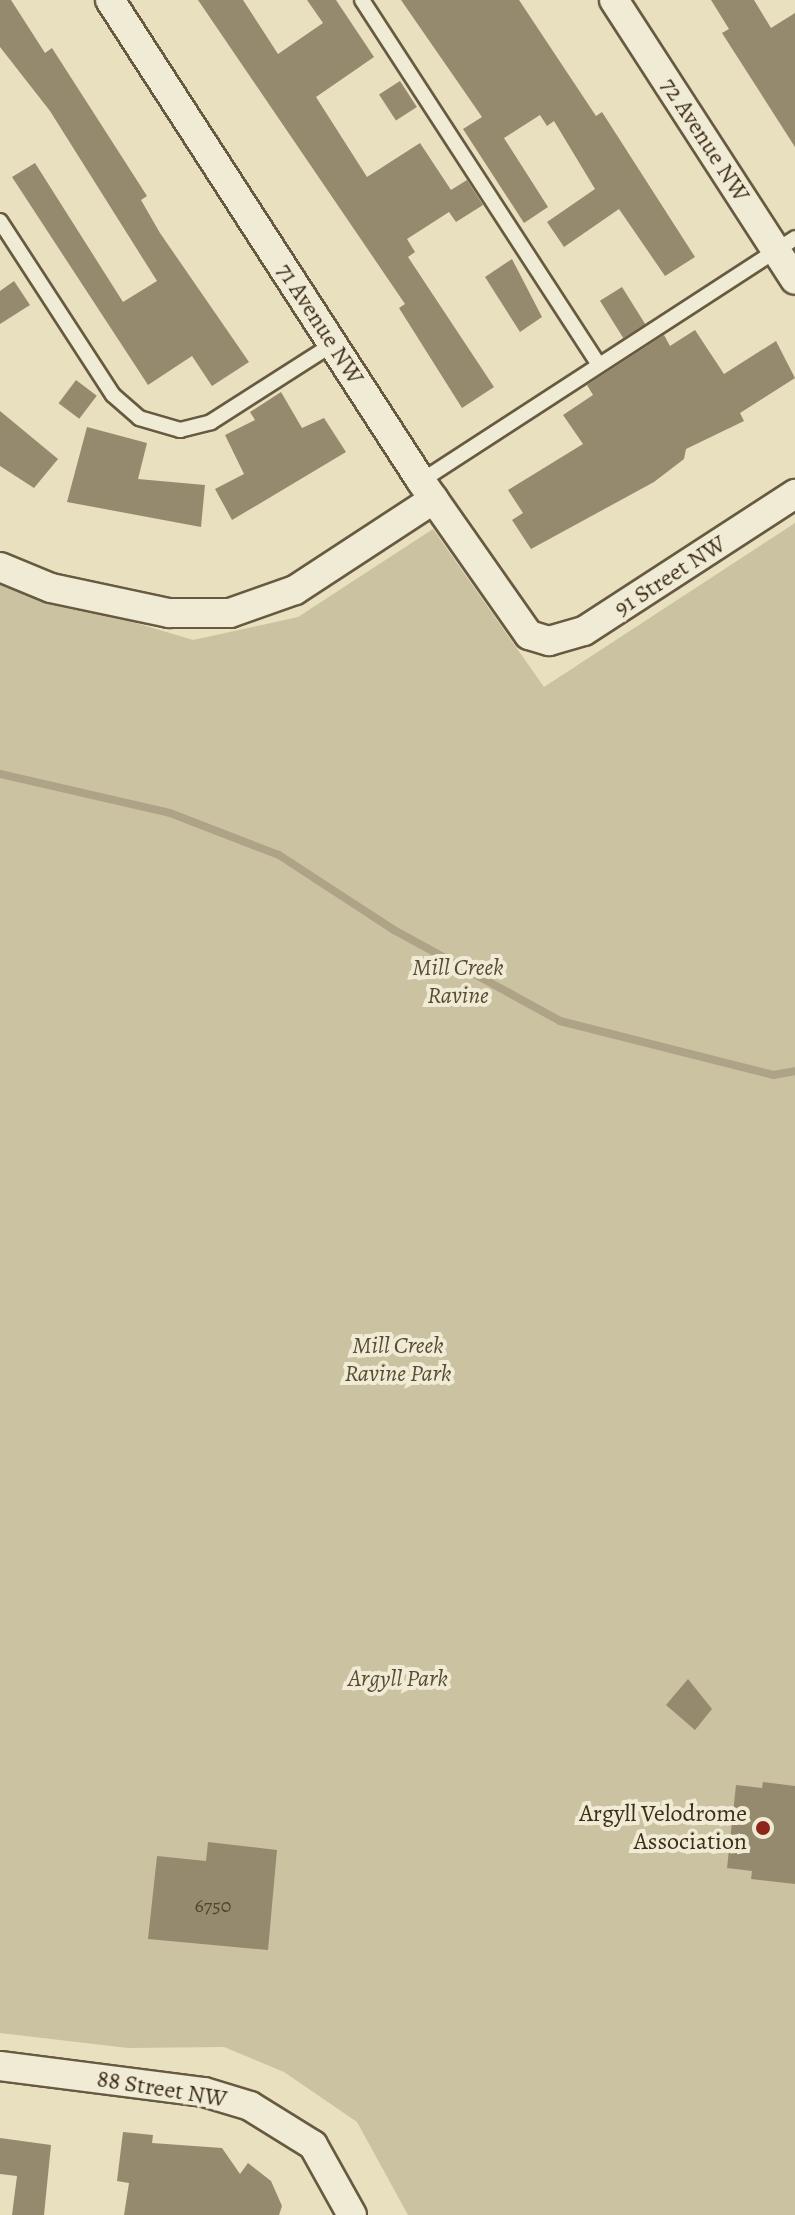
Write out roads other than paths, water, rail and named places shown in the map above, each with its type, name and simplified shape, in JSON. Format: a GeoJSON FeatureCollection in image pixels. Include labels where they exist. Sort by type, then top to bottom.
{"type":"FeatureCollection","features":[{"type":"Feature","properties":{"kind":"street","name":"71 Avenue NW"},"geometry":{"type":"LineString","coordinates":[[110,0],[512,616],[538,639]]}},
{"type":"Feature","properties":{"kind":"street","name":"72 Avenue NW"},"geometry":{"type":"LineString","coordinates":[[614,0],[786,244],[795,280]]}},
{"type":"Feature","properties":{"kind":"street"},"geometry":{"type":"LineString","coordinates":[[0,567],[51,588],[169,613],[221,614],[268,603],[428,490]]}},
{"type":"Feature","properties":{"kind":"street","name":"91 Street NW"},"geometry":{"type":"LineString","coordinates":[[538,639],[584,631],[795,494]]}},
{"type":"Feature","properties":{"kind":"street","name":"88 Street NW"},"geometry":{"type":"LineString","coordinates":[[0,2066],[226,2098],[272,2117],[313,2145],[352,2215]]}},
{"type":"Feature","properties":{"kind":"lane"},"geometry":{"type":"LineString","coordinates":[[362,0],[599,365]]}},
{"type":"Feature","properties":{"kind":"lane"},"geometry":{"type":"LineString","coordinates":[[0,221],[113,395],[139,418],[180,430],[211,422],[333,344]]}},
{"type":"Feature","properties":{"kind":"lane"},"geometry":{"type":"LineString","coordinates":[[428,490],[599,365],[786,244]]}},
{"type":"Feature","properties":{"kind":"waterway"},"geometry":{"type":"LineString","coordinates":[[0,774],[170,813],[279,855],[394,930],[560,1021],[773,1075],[795,1071]]}},
{"type":"Feature","properties":{"kind":"place","name":"Argyll Velodrome Association"},"geometry":{"type":"Point","coordinates":[763,1828]}},
{"type":"Feature","properties":{"kind":"park label","name":"Mill Creek Ravine"},"geometry":{"type":"Point","coordinates":[458,982]}},
{"type":"Feature","properties":{"kind":"park label","name":"Mill Creek Ravine Park"},"geometry":{"type":"Point","coordinates":[398,1360]}},
{"type":"Feature","properties":{"kind":"park label","name":"Argyll Park"},"geometry":{"type":"Point","coordinates":[398,1679]}}]}
